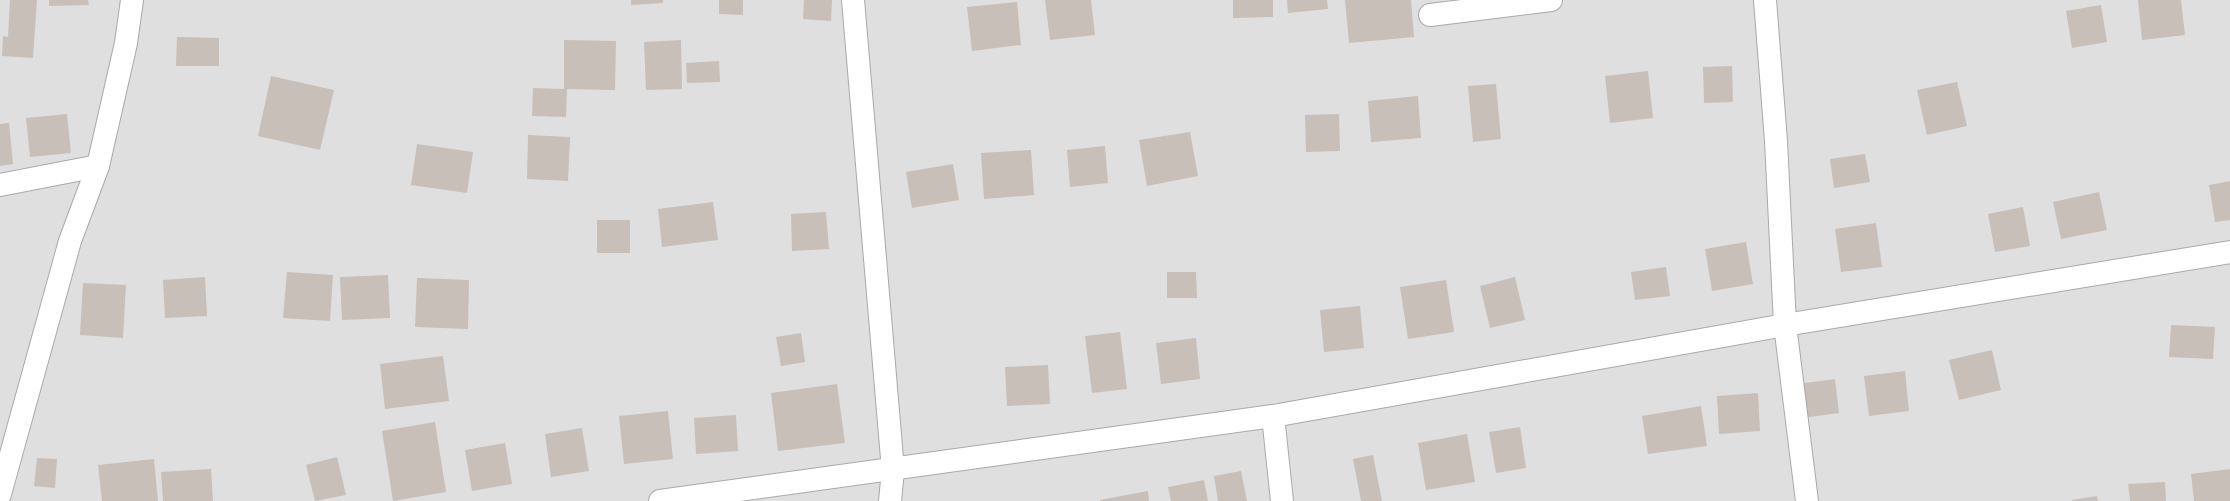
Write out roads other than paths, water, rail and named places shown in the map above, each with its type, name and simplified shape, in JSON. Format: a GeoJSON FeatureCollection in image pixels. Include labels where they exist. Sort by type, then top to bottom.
{"type":"FeatureCollection","features":[{"type":"Feature","properties":{"kind":"street"},"geometry":{"type":"LineString","coordinates":[[0,494],[70,241],[98,166],[126,43],[132,0]]}},
{"type":"Feature","properties":{"kind":"street"},"geometry":{"type":"LineString","coordinates":[[853,0],[893,470],[890,501]]}},
{"type":"Feature","properties":{"kind":"street"},"geometry":{"type":"LineString","coordinates":[[1430,15],[1551,0]]}},
{"type":"Feature","properties":{"kind":"street"},"geometry":{"type":"LineString","coordinates":[[1766,0],[1776,141],[1785,325],[1807,501]]}},
{"type":"Feature","properties":{"kind":"street"},"geometry":{"type":"LineString","coordinates":[[0,184],[98,166]]}},
{"type":"Feature","properties":{"kind":"street"},"geometry":{"type":"LineString","coordinates":[[660,501],[893,470],[1273,416],[1785,325],[2230,252]]}},
{"type":"Feature","properties":{"kind":"street"},"geometry":{"type":"LineString","coordinates":[[1273,416],[1282,501]]}}]}
